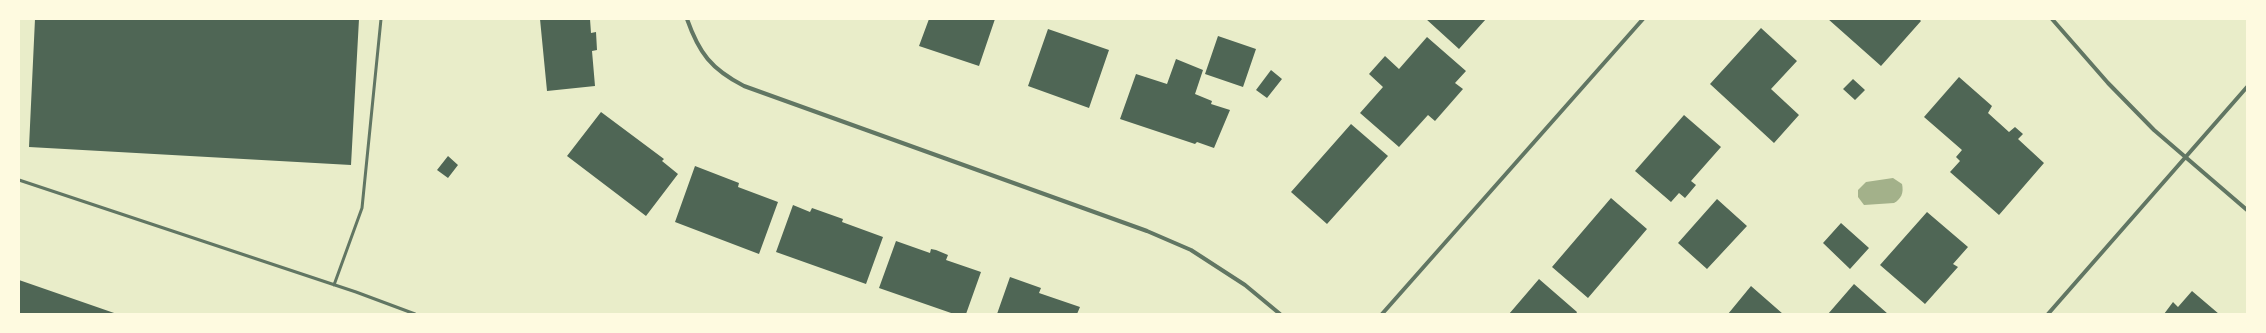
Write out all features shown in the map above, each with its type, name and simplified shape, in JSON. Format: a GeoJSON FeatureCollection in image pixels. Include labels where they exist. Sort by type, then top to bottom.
{"type":"FeatureCollection","features":[{"type":"Feature","properties":{"kind":"street"},"geometry":{"type":"LineString","coordinates":[[686,19],[697,46],[711,64],[724,75],[744,86],[1147,231],[1191,250],[1245,285],[1280,314]]}},
{"type":"Feature","properties":{"kind":"street"},"geometry":{"type":"LineString","coordinates":[[1382,314],[1643,19]]}},
{"type":"Feature","properties":{"kind":"street"},"geometry":{"type":"LineString","coordinates":[[2052,19],[2113,89],[2154,130],[2247,210]]}},
{"type":"Feature","properties":{"kind":"street"},"geometry":{"type":"LineString","coordinates":[[2048,314],[2247,87]]}},
{"type":"Feature","properties":{"kind":"lane"},"geometry":{"type":"LineString","coordinates":[[334,285],[362,208],[381,19]]}},
{"type":"Feature","properties":{"kind":"lane"},"geometry":{"type":"LineString","coordinates":[[19,180],[334,285],[415,314]]}},
{"type":"Feature","properties":{"kind":"shaded area"},"geometry":{"type":"Polygon","coordinates":[[[1893,178],[1902,184],[1903,187],[1901,195],[1894,203],[1864,205],[1858,197],[1858,190],[1866,182],[1893,178]]]}},
{"type":"Feature","properties":{"kind":"building"},"geometry":{"type":"Polygon","coordinates":[[[35,19],[359,19],[351,165],[29,147],[35,19]]]}},
{"type":"Feature","properties":{"kind":"building"},"geometry":{"type":"Polygon","coordinates":[[[540,19],[590,19],[591,33],[596,32],[597,50],[592,51],[595,86],[547,91],[540,19]]]}},
{"type":"Feature","properties":{"kind":"building"},"geometry":{"type":"Polygon","coordinates":[[[929,19],[995,19],[979,66],[919,46],[929,19]]]}},
{"type":"Feature","properties":{"kind":"building"},"geometry":{"type":"Polygon","coordinates":[[[1426,19],[1486,19],[1459,49],[1426,19]]]}},
{"type":"Feature","properties":{"kind":"building"},"geometry":{"type":"Polygon","coordinates":[[[1828,19],[1919,19],[1921,21],[1881,66],[1828,19]]]}},
{"type":"Feature","properties":{"kind":"building"},"geometry":{"type":"Polygon","coordinates":[[[1761,28],[1797,61],[1771,89],[1799,115],[1774,143],[1710,84],[1761,28]]]}},
{"type":"Feature","properties":{"kind":"building"},"geometry":{"type":"Polygon","coordinates":[[[1048,29],[1109,50],[1089,108],[1028,86],[1048,29]]]}},
{"type":"Feature","properties":{"kind":"building"},"geometry":{"type":"Polygon","coordinates":[[[1218,36],[1256,49],[1243,87],[1205,74],[1218,36]]]}},
{"type":"Feature","properties":{"kind":"building"},"geometry":{"type":"Polygon","coordinates":[[[1427,37],[1466,71],[1455,83],[1463,89],[1435,121],[1428,115],[1399,147],[1360,113],[1383,87],[1369,74],[1385,56],[1399,69],[1427,37]]]}},
{"type":"Feature","properties":{"kind":"building"},"geometry":{"type":"Polygon","coordinates":[[[1176,59],[1203,70],[1195,94],[1212,101],[1211,104],[1230,110],[1214,148],[1197,142],[1195,144],[1120,119],[1136,74],[1167,84],[1176,59]]]}},
{"type":"Feature","properties":{"kind":"building"},"geometry":{"type":"Polygon","coordinates":[[[1271,70],[1282,79],[1267,98],[1256,90],[1271,70]]]}},
{"type":"Feature","properties":{"kind":"building"},"geometry":{"type":"Polygon","coordinates":[[[1959,77],[1992,106],[1988,113],[2009,132],[2015,127],[2023,134],[2018,139],[2044,163],[1999,215],[1950,172],[1960,161],[1956,157],[1962,150],[1924,117],[1959,77]]]}},
{"type":"Feature","properties":{"kind":"building"},"geometry":{"type":"Polygon","coordinates":[[[1853,79],[1865,90],[1855,100],[1843,89],[1853,79]]]}},
{"type":"Feature","properties":{"kind":"building"},"geometry":{"type":"Polygon","coordinates":[[[601,112],[664,159],[662,161],[678,174],[646,216],[567,156],[601,112]]]}},
{"type":"Feature","properties":{"kind":"building"},"geometry":{"type":"Polygon","coordinates":[[[1684,115],[1721,147],[1691,181],[1696,185],[1685,198],[1679,193],[1671,202],[1635,171],[1684,115]]]}},
{"type":"Feature","properties":{"kind":"building"},"geometry":{"type":"Polygon","coordinates":[[[1351,124],[1388,156],[1327,224],[1291,192],[1351,124]]]}},
{"type":"Feature","properties":{"kind":"building"},"geometry":{"type":"Polygon","coordinates":[[[448,156],[458,165],[448,178],[437,170],[448,156]]]}},
{"type":"Feature","properties":{"kind":"building"},"geometry":{"type":"Polygon","coordinates":[[[695,166],[739,183],[738,187],[778,202],[759,254],[675,222],[695,166]]]}},
{"type":"Feature","properties":{"kind":"building"},"geometry":{"type":"Polygon","coordinates":[[[1611,198],[1647,229],[1588,298],[1552,267],[1611,198]]]}},
{"type":"Feature","properties":{"kind":"building"},"geometry":{"type":"Polygon","coordinates":[[[1717,199],[1747,226],[1707,269],[1678,243],[1717,199]]]}},
{"type":"Feature","properties":{"kind":"building"},"geometry":{"type":"Polygon","coordinates":[[[793,205],[810,212],[812,208],[843,219],[842,222],[883,237],[866,284],[776,252],[793,205]]]}},
{"type":"Feature","properties":{"kind":"building"},"geometry":{"type":"Polygon","coordinates":[[[1927,212],[1968,247],[1953,264],[1958,267],[1925,304],[1880,265],[1927,212]]]}},
{"type":"Feature","properties":{"kind":"building"},"geometry":{"type":"Polygon","coordinates":[[[1841,223],[1869,248],[1850,269],[1823,243],[1841,223]]]}},
{"type":"Feature","properties":{"kind":"building"},"geometry":{"type":"Polygon","coordinates":[[[896,241],[930,253],[931,249],[936,250],[948,255],[946,260],[981,272],[966,314],[954,314],[879,288],[896,241]]]}},
{"type":"Feature","properties":{"kind":"building"},"geometry":{"type":"Polygon","coordinates":[[[1010,277],[1041,288],[1039,293],[1080,307],[1077,314],[997,314],[1010,277]]]}},
{"type":"Feature","properties":{"kind":"building"},"geometry":{"type":"Polygon","coordinates":[[[1539,279],[1577,312],[1576,314],[1509,314],[1539,279]]]}},
{"type":"Feature","properties":{"kind":"building"},"geometry":{"type":"Polygon","coordinates":[[[19,280],[117,314],[19,314],[19,280]]]}},
{"type":"Feature","properties":{"kind":"building"},"geometry":{"type":"Polygon","coordinates":[[[1854,284],[1888,314],[1828,314],[1854,284]]]}},
{"type":"Feature","properties":{"kind":"building"},"geometry":{"type":"Polygon","coordinates":[[[1751,286],[1783,314],[1728,314],[1751,286]]]}},
{"type":"Feature","properties":{"kind":"building"},"geometry":{"type":"Polygon","coordinates":[[[2192,291],[2219,314],[2164,314],[2173,302],[2178,307],[2192,291]]]}}]}
